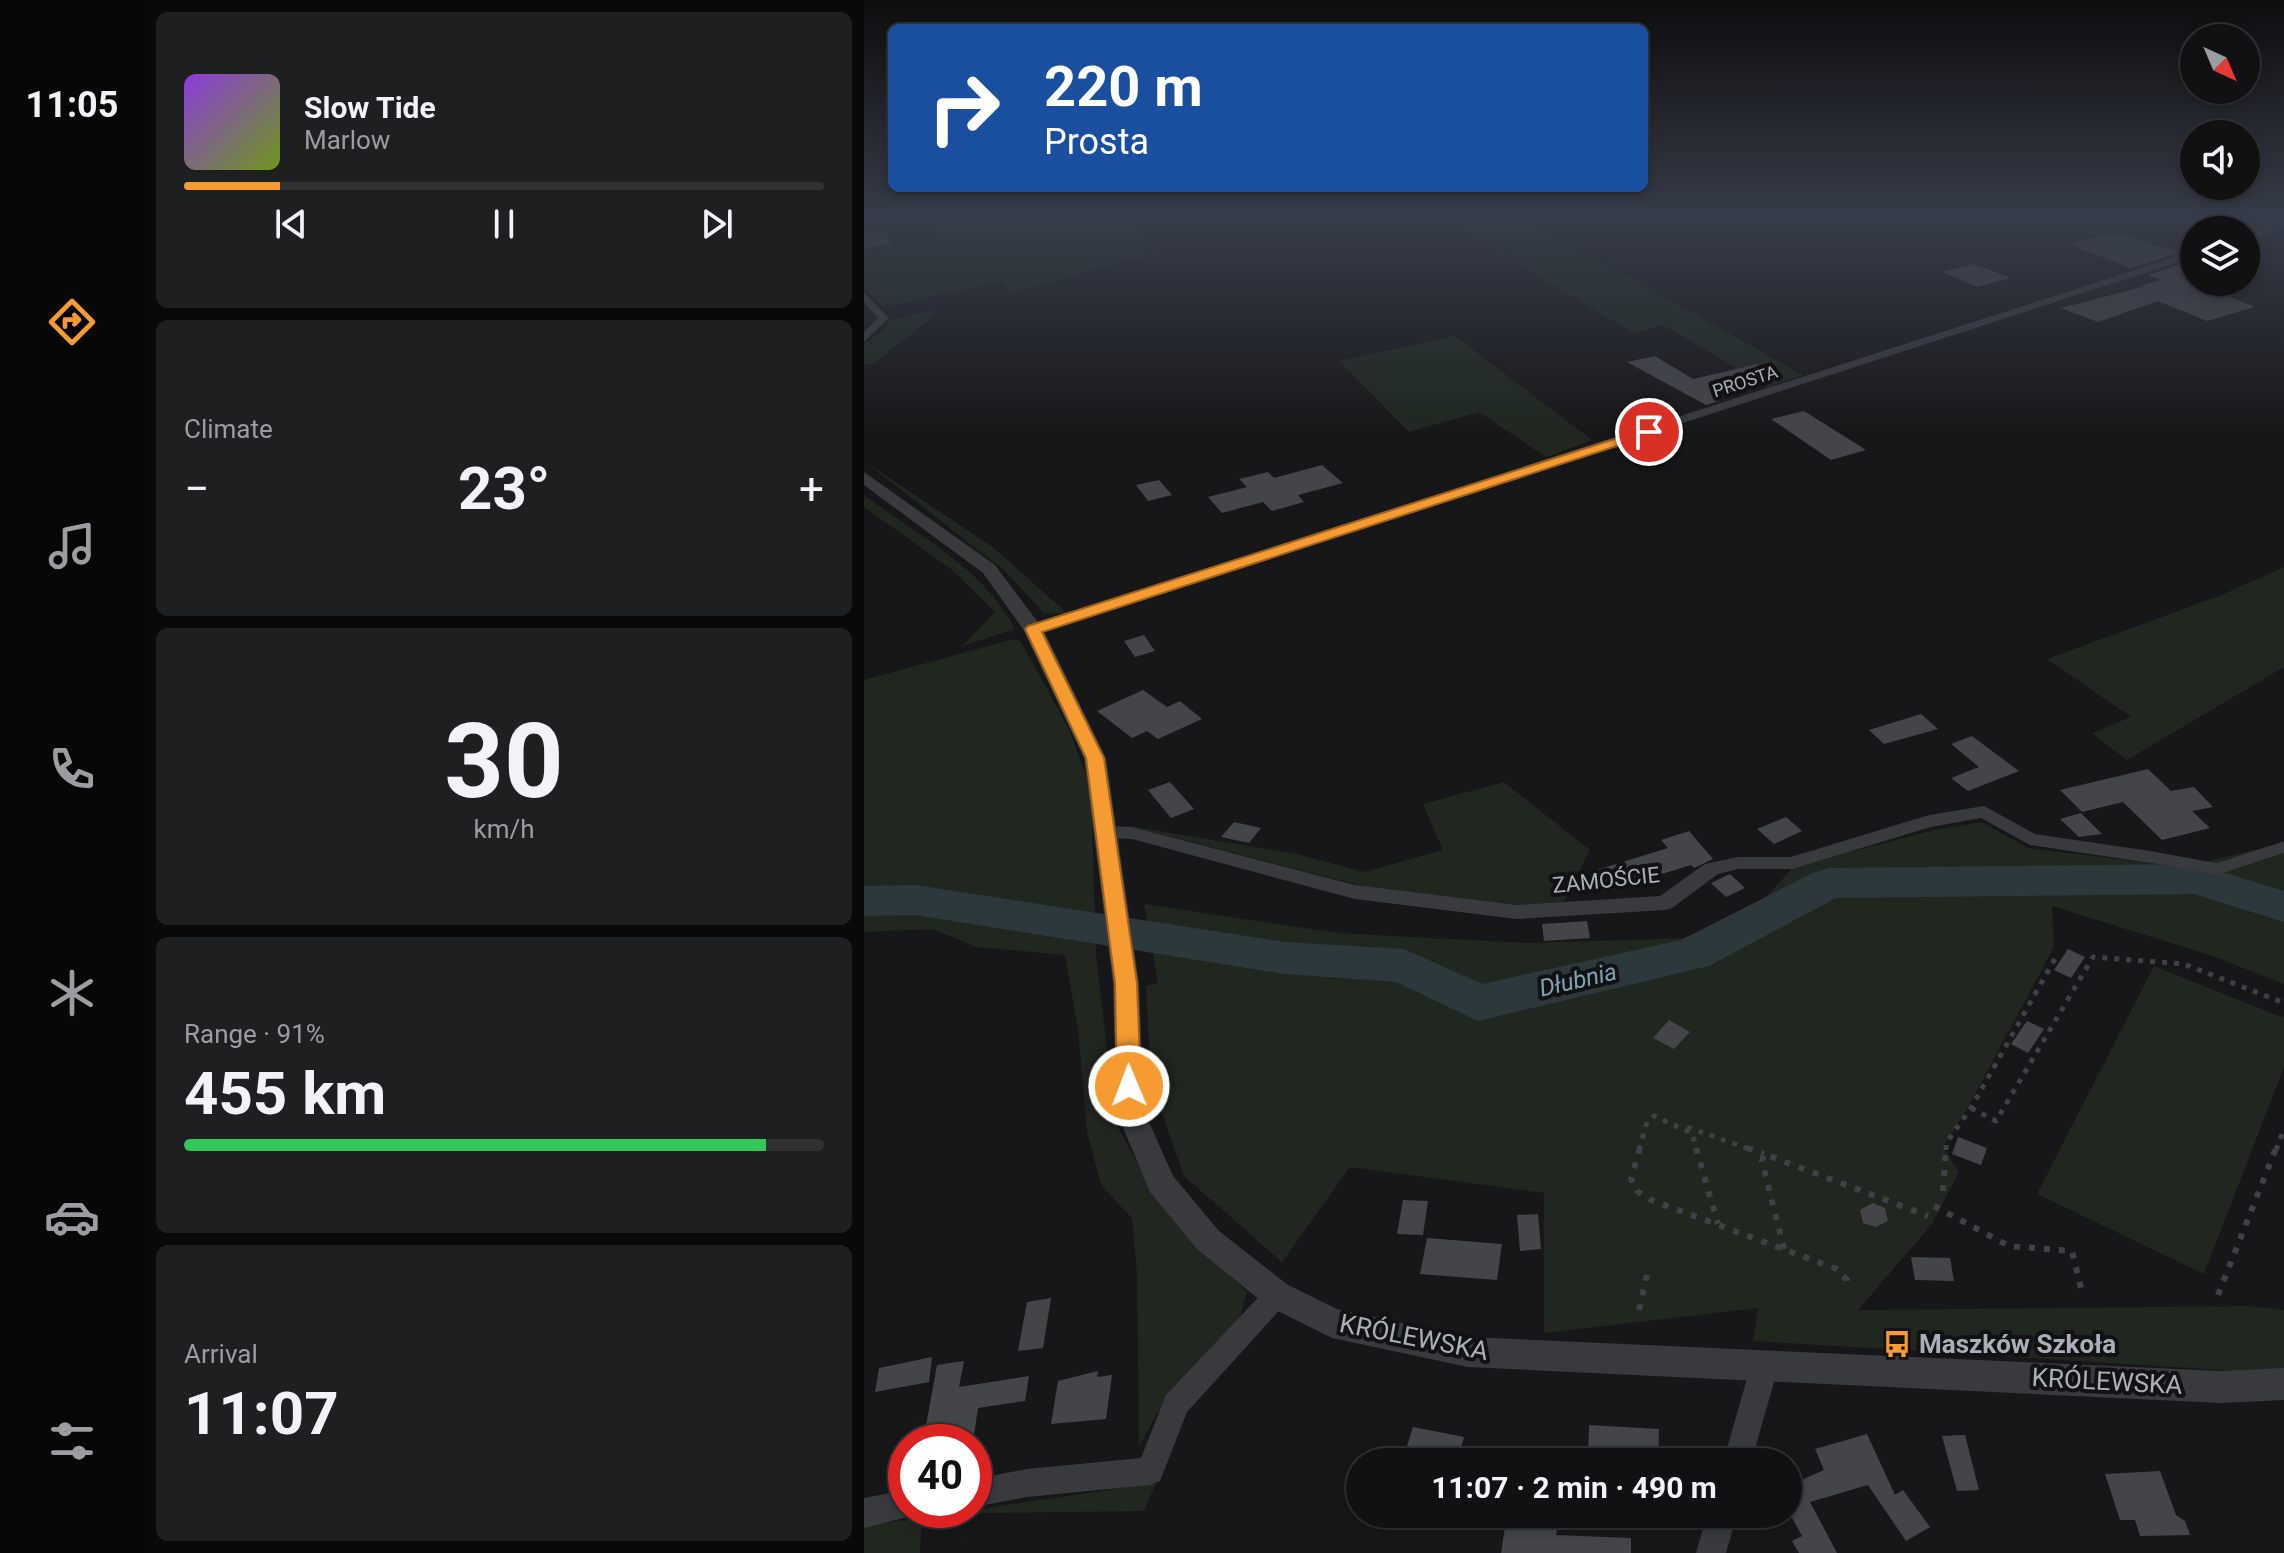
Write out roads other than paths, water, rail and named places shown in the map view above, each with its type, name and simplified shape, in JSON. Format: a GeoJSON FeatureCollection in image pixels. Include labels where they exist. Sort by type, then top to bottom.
{"type":"FeatureCollection","features":[{"type":"Feature","properties":{"kind":"street","name":"PROSTA"},"geometry":{"type":"LineString","coordinates":[[1033,629],[2084,289]]}},
{"type":"Feature","properties":{"kind":"street"},"geometry":{"type":"LineString","coordinates":[[864,296],[884,318],[864,339]]}},
{"type":"Feature","properties":{"kind":"street","name":"KRÓLEWSKA"},"geometry":{"type":"LineString","coordinates":[[864,477],[989,569],[1020,607],[1033,629],[1095,758],[1126,983],[1130,1111],[1161,1183],[1208,1240],[1277,1295],[1332,1323],[1468,1352],[2221,1387],[2284,1384]]}},
{"type":"Feature","properties":{"kind":"street","name":"ZAMOŚCIE"},"geometry":{"type":"LineString","coordinates":[[1104,832],[1132,833],[1355,892],[1517,912],[1665,903],[1712,869],[1738,863],[1792,863],[1929,821],[1984,812],[2030,839],[2157,858]]}},
{"type":"Feature","properties":{"kind":"street"},"geometry":{"type":"LineString","coordinates":[[992,1490],[1027,1483],[1150,1471],[1176,1404],[1277,1295]]}},
{"type":"Feature","properties":{"kind":"street"},"geometry":{"type":"LineString","coordinates":[[1741,1448],[1765,1365]]}},
{"type":"Feature","properties":{"kind":"street"},"geometry":{"type":"LineString","coordinates":[[864,1513],[888,1508]]}},
{"type":"Feature","properties":{"kind":"street"},"geometry":{"type":"LineString","coordinates":[[1711,1553],[1718,1528]]}},
{"type":"Feature","properties":{"kind":"lane","name":"ZAMOŚCIE"},"geometry":{"type":"LineString","coordinates":[[2157,858],[2217,869],[2284,847]]}},
{"type":"Feature","properties":{"kind":"waterway","name":"Dłubnia"},"geometry":{"type":"LineString","coordinates":[[864,901],[915,900],[1285,958],[1404,966],[1478,1003],[1693,954],[1828,883],[2196,879],[2284,907]]}},
{"type":"Feature","properties":{"kind":"place","name":"Maszków Szkoła"},"geometry":{"type":"Point","coordinates":[1897,1344]}}]}
